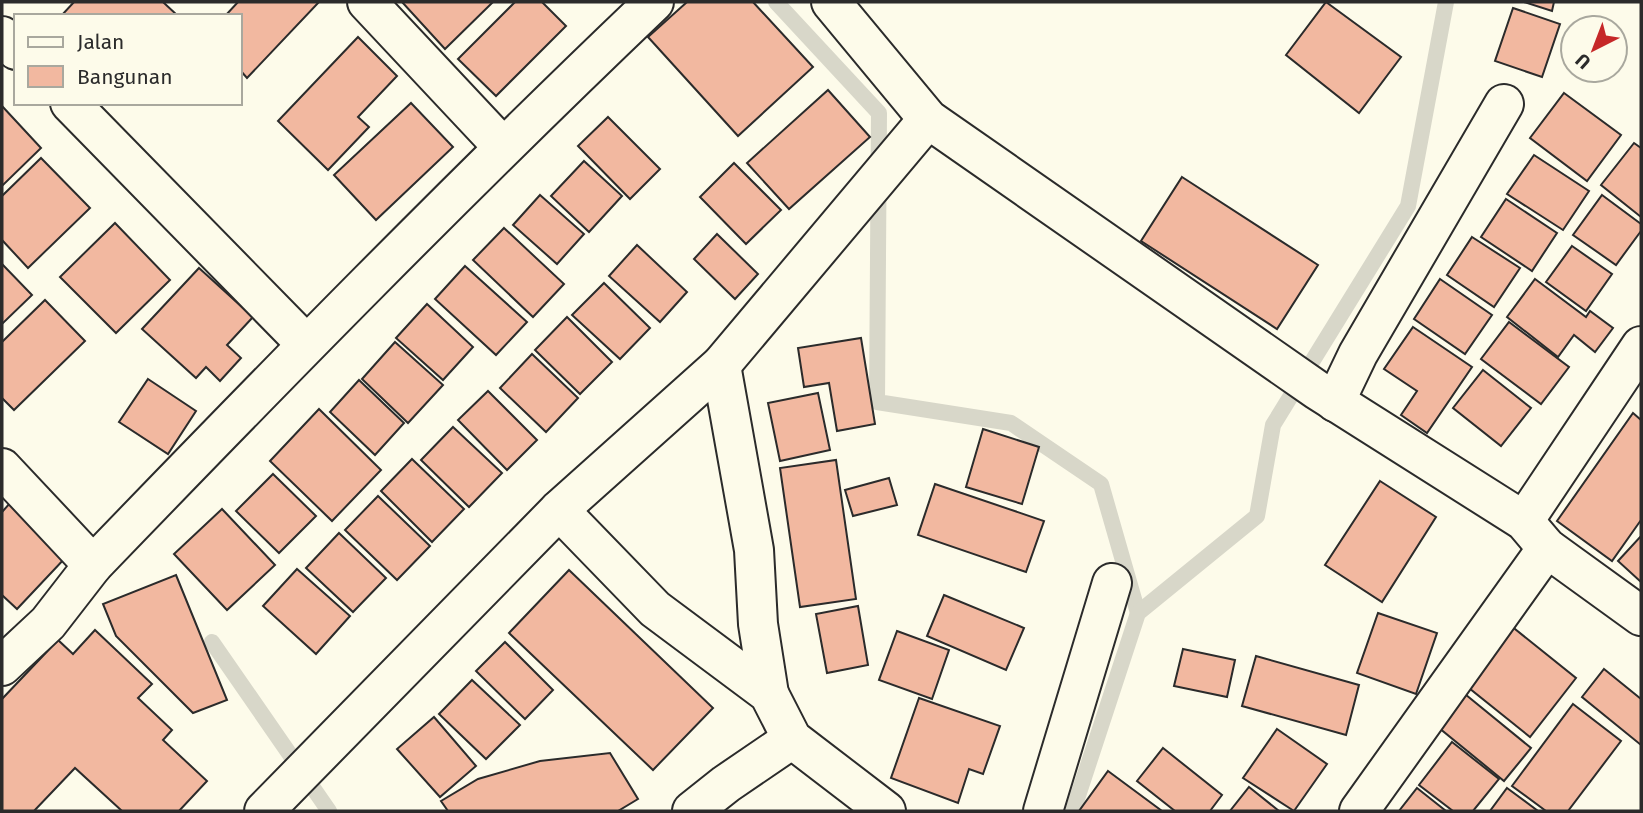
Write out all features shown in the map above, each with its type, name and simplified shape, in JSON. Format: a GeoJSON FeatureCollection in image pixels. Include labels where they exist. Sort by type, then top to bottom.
{"type":"FeatureCollection","features":[{"type":"Feature","properties":{"kind":"street"},"geometry":{"type":"LineString","coordinates":[[367,2],[503,147]]}},
{"type":"Feature","properties":{"kind":"street"},"geometry":{"type":"LineString","coordinates":[[2,666],[48,623],[93,565],[306,344],[503,147],[654,2]]}},
{"type":"Feature","properties":{"kind":"street"},"geometry":{"type":"LineString","coordinates":[[831,2],[928,119],[1326,396],[1535,535],[1641,616]]}},
{"type":"Feature","properties":{"kind":"street"},"geometry":{"type":"LineString","coordinates":[[1326,396],[1358,354],[1504,104]]}},
{"type":"Feature","properties":{"kind":"street"},"geometry":{"type":"LineString","coordinates":[[72,105],[306,344]]}},
{"type":"Feature","properties":{"kind":"street"},"geometry":{"type":"LineString","coordinates":[[270,806],[559,510],[721,365],[928,119]]}},
{"type":"Feature","properties":{"kind":"street"},"geometry":{"type":"LineString","coordinates":[[1359,811],[1535,535],[1641,346]]}},
{"type":"Feature","properties":{"kind":"street"},"geometry":{"type":"LineString","coordinates":[[721,365],[754,550],[758,624],[769,694],[792,739],[886,811]]}},
{"type":"Feature","properties":{"kind":"street"},"geometry":{"type":"LineString","coordinates":[[2,468],[93,565]]}},
{"type":"Feature","properties":{"kind":"street"},"geometry":{"type":"LineString","coordinates":[[559,510],[654,608],[769,694]]}},
{"type":"Feature","properties":{"kind":"street"},"geometry":{"type":"LineString","coordinates":[[1042,811],[1112,583]]}},
{"type":"Feature","properties":{"kind":"street"},"geometry":{"type":"LineString","coordinates":[[692,811],[792,739]]}},
{"type":"Feature","properties":{"kind":"building"},"geometry":{"type":"Polygon","coordinates":[[[74,2],[163,2],[176,14],[63,14],[74,2]]]}},
{"type":"Feature","properties":{"kind":"building"},"geometry":{"type":"Polygon","coordinates":[[[238,2],[319,2],[247,78],[242,72],[242,14],[227,14],[238,2]]]}},
{"type":"Feature","properties":{"kind":"building"},"geometry":{"type":"Polygon","coordinates":[[[402,2],[493,2],[445,49],[402,2]]]}},
{"type":"Feature","properties":{"kind":"building"},"geometry":{"type":"Polygon","coordinates":[[[515,2],[542,2],[566,26],[496,96],[458,59],[515,2]]]}},
{"type":"Feature","properties":{"kind":"building"},"geometry":{"type":"Polygon","coordinates":[[[687,2],[753,2],[813,67],[738,136],[648,37],[687,2]]]}},
{"type":"Feature","properties":{"kind":"building"},"geometry":{"type":"Polygon","coordinates":[[[1326,2],[1401,57],[1359,113],[1286,55],[1326,2]]]}},
{"type":"Feature","properties":{"kind":"building"},"geometry":{"type":"Polygon","coordinates":[[[1524,2],[1554,2],[1552,11],[1524,2]]]}},
{"type":"Feature","properties":{"kind":"building"},"geometry":{"type":"Polygon","coordinates":[[[1513,8],[1559,24],[1542,77],[1495,61],[1513,8]]]}},
{"type":"Feature","properties":{"kind":"building"},"geometry":{"type":"Polygon","coordinates":[[[358,37],[397,76],[358,117],[369,127],[328,170],[278,121],[358,37]]]}},
{"type":"Feature","properties":{"kind":"building"},"geometry":{"type":"Polygon","coordinates":[[[828,90],[870,137],[789,209],[747,163],[828,90]]]}},
{"type":"Feature","properties":{"kind":"building"},"geometry":{"type":"Polygon","coordinates":[[[1564,93],[1621,135],[1587,181],[1530,138],[1564,93]]]}},
{"type":"Feature","properties":{"kind":"building"},"geometry":{"type":"Polygon","coordinates":[[[411,103],[453,147],[376,220],[334,175],[411,103]]]}},
{"type":"Feature","properties":{"kind":"building"},"geometry":{"type":"Polygon","coordinates":[[[2,106],[41,148],[2,186],[2,106]]]}},
{"type":"Feature","properties":{"kind":"building"},"geometry":{"type":"Polygon","coordinates":[[[608,117],[660,169],[630,199],[578,146],[608,117]]]}},
{"type":"Feature","properties":{"kind":"building"},"geometry":{"type":"Polygon","coordinates":[[[1634,143],[1641,148],[1641,217],[1601,185],[1634,143]]]}},
{"type":"Feature","properties":{"kind":"building"},"geometry":{"type":"Polygon","coordinates":[[[1534,155],[1589,191],[1563,230],[1507,194],[1534,155]]]}},
{"type":"Feature","properties":{"kind":"building"},"geometry":{"type":"Polygon","coordinates":[[[41,158],[90,208],[28,268],[2,240],[2,196],[41,158]]]}},
{"type":"Feature","properties":{"kind":"building"},"geometry":{"type":"Polygon","coordinates":[[[584,161],[622,196],[589,232],[551,196],[584,161]]]}},
{"type":"Feature","properties":{"kind":"building"},"geometry":{"type":"Polygon","coordinates":[[[734,163],[781,210],[746,244],[700,197],[734,163]]]}},
{"type":"Feature","properties":{"kind":"building"},"geometry":{"type":"Polygon","coordinates":[[[1182,177],[1318,265],[1277,329],[1141,241],[1182,177]]]}},
{"type":"Feature","properties":{"kind":"building"},"geometry":{"type":"Polygon","coordinates":[[[540,195],[584,234],[557,264],[513,225],[540,195]]]}},
{"type":"Feature","properties":{"kind":"building"},"geometry":{"type":"Polygon","coordinates":[[[1602,195],[1641,224],[1641,231],[1616,265],[1573,235],[1602,195]]]}},
{"type":"Feature","properties":{"kind":"building"},"geometry":{"type":"Polygon","coordinates":[[[1506,199],[1557,233],[1532,271],[1481,237],[1506,199]]]}},
{"type":"Feature","properties":{"kind":"building"},"geometry":{"type":"Polygon","coordinates":[[[115,223],[170,280],[116,333],[60,277],[115,223]]]}},
{"type":"Feature","properties":{"kind":"building"},"geometry":{"type":"Polygon","coordinates":[[[504,228],[564,284],[533,317],[473,260],[504,228]]]}},
{"type":"Feature","properties":{"kind":"building"},"geometry":{"type":"Polygon","coordinates":[[[717,234],[758,274],[735,299],[694,259],[717,234]]]}},
{"type":"Feature","properties":{"kind":"building"},"geometry":{"type":"Polygon","coordinates":[[[1472,237],[1520,268],[1494,307],[1447,275],[1472,237]]]}},
{"type":"Feature","properties":{"kind":"building"},"geometry":{"type":"Polygon","coordinates":[[[637,245],[687,292],[660,322],[609,276],[637,245]]]}},
{"type":"Feature","properties":{"kind":"building"},"geometry":{"type":"Polygon","coordinates":[[[1572,246],[1612,274],[1586,311],[1546,282],[1572,246]]]}},
{"type":"Feature","properties":{"kind":"building"},"geometry":{"type":"Polygon","coordinates":[[[2,264],[32,295],[2,324],[2,264]]]}},
{"type":"Feature","properties":{"kind":"building"},"geometry":{"type":"Polygon","coordinates":[[[465,266],[527,322],[496,355],[435,299],[465,266]]]}},
{"type":"Feature","properties":{"kind":"building"},"geometry":{"type":"Polygon","coordinates":[[[199,268],[253,317],[227,345],[241,358],[220,381],[206,367],[196,378],[142,329],[199,268]]]}},
{"type":"Feature","properties":{"kind":"building"},"geometry":{"type":"Polygon","coordinates":[[[1440,279],[1492,315],[1465,354],[1414,319],[1440,279]]]}},
{"type":"Feature","properties":{"kind":"building"},"geometry":{"type":"Polygon","coordinates":[[[1535,279],[1586,317],[1590,311],[1613,328],[1595,352],[1574,335],[1558,357],[1507,317],[1535,279]]]}},
{"type":"Feature","properties":{"kind":"building"},"geometry":{"type":"Polygon","coordinates":[[[604,283],[650,328],[620,359],[572,315],[604,283]]]}},
{"type":"Feature","properties":{"kind":"building"},"geometry":{"type":"Polygon","coordinates":[[[45,300],[85,341],[14,410],[2,398],[2,342],[45,300]]]}},
{"type":"Feature","properties":{"kind":"building"},"geometry":{"type":"Polygon","coordinates":[[[427,304],[473,347],[443,380],[396,338],[427,304]]]}},
{"type":"Feature","properties":{"kind":"building"},"geometry":{"type":"Polygon","coordinates":[[[567,317],[612,362],[580,394],[535,350],[567,317]]]}},
{"type":"Feature","properties":{"kind":"building"},"geometry":{"type":"Polygon","coordinates":[[[1509,322],[1569,367],[1541,404],[1481,359],[1509,322]]]}},
{"type":"Feature","properties":{"kind":"building"},"geometry":{"type":"Polygon","coordinates":[[[1413,327],[1472,367],[1427,433],[1401,415],[1417,391],[1384,369],[1413,327]]]}},
{"type":"Feature","properties":{"kind":"building"},"geometry":{"type":"Polygon","coordinates":[[[861,338],[875,424],[837,431],[829,383],[804,387],[798,348],[861,338]]]}},
{"type":"Feature","properties":{"kind":"building"},"geometry":{"type":"Polygon","coordinates":[[[395,342],[443,385],[408,423],[362,379],[395,342]]]}},
{"type":"Feature","properties":{"kind":"building"},"geometry":{"type":"Polygon","coordinates":[[[532,354],[578,398],[546,432],[500,388],[532,354]]]}},
{"type":"Feature","properties":{"kind":"building"},"geometry":{"type":"Polygon","coordinates":[[[1483,370],[1531,408],[1501,446],[1453,408],[1483,370]]]}},
{"type":"Feature","properties":{"kind":"building"},"geometry":{"type":"Polygon","coordinates":[[[148,379],[196,411],[168,454],[119,422],[148,379]]]}},
{"type":"Feature","properties":{"kind":"building"},"geometry":{"type":"Polygon","coordinates":[[[359,380],[404,423],[375,455],[330,412],[359,380]]]}},
{"type":"Feature","properties":{"kind":"building"},"geometry":{"type":"Polygon","coordinates":[[[488,391],[537,440],[507,470],[458,420],[488,391]]]}},
{"type":"Feature","properties":{"kind":"building"},"geometry":{"type":"Polygon","coordinates":[[[818,393],[830,450],[780,461],[768,403],[818,393]]]}},
{"type":"Feature","properties":{"kind":"building"},"geometry":{"type":"Polygon","coordinates":[[[319,409],[381,470],[332,521],[270,461],[319,409]]]}},
{"type":"Feature","properties":{"kind":"building"},"geometry":{"type":"Polygon","coordinates":[[[1633,413],[1641,420],[1641,520],[1612,561],[1557,521],[1633,413]]]}},
{"type":"Feature","properties":{"kind":"building"},"geometry":{"type":"Polygon","coordinates":[[[453,427],[502,473],[469,507],[421,460],[453,427]]]}},
{"type":"Feature","properties":{"kind":"building"},"geometry":{"type":"Polygon","coordinates":[[[983,429],[1039,447],[1022,504],[966,487],[983,429]]]}},
{"type":"Feature","properties":{"kind":"building"},"geometry":{"type":"Polygon","coordinates":[[[412,459],[464,509],[432,542],[381,491],[412,459]]]}},
{"type":"Feature","properties":{"kind":"building"},"geometry":{"type":"Polygon","coordinates":[[[836,460],[856,599],[800,607],[780,468],[836,460]]]}},
{"type":"Feature","properties":{"kind":"building"},"geometry":{"type":"Polygon","coordinates":[[[273,474],[316,516],[279,553],[236,511],[273,474]]]}},
{"type":"Feature","properties":{"kind":"building"},"geometry":{"type":"Polygon","coordinates":[[[889,478],[897,505],[853,516],[845,490],[889,478]]]}},
{"type":"Feature","properties":{"kind":"building"},"geometry":{"type":"Polygon","coordinates":[[[1380,481],[1436,517],[1382,602],[1325,565],[1380,481]]]}},
{"type":"Feature","properties":{"kind":"building"},"geometry":{"type":"Polygon","coordinates":[[[935,484],[1044,521],[1026,572],[918,535],[935,484]]]}},
{"type":"Feature","properties":{"kind":"building"},"geometry":{"type":"Polygon","coordinates":[[[378,496],[430,546],[397,580],[345,530],[378,496]]]}},
{"type":"Feature","properties":{"kind":"building"},"geometry":{"type":"Polygon","coordinates":[[[11,502],[67,556],[17,609],[2,595],[2,512],[11,502]]]}},
{"type":"Feature","properties":{"kind":"building"},"geometry":{"type":"Polygon","coordinates":[[[222,509],[275,565],[227,610],[174,554],[222,509]]]}},
{"type":"Feature","properties":{"kind":"building"},"geometry":{"type":"Polygon","coordinates":[[[339,533],[386,578],[353,612],[306,568],[339,533]]]}},
{"type":"Feature","properties":{"kind":"building"},"geometry":{"type":"Polygon","coordinates":[[[1641,536],[1641,582],[1618,561],[1641,536]]]}},
{"type":"Feature","properties":{"kind":"building"},"geometry":{"type":"Polygon","coordinates":[[[297,569],[350,616],[316,654],[263,606],[297,569]]]}},
{"type":"Feature","properties":{"kind":"building"},"geometry":{"type":"Polygon","coordinates":[[[569,570],[713,708],[653,770],[509,633],[569,570]]]}},
{"type":"Feature","properties":{"kind":"building"},"geometry":{"type":"Polygon","coordinates":[[[176,575],[227,700],[193,713],[116,636],[103,604],[176,575]]]}},
{"type":"Feature","properties":{"kind":"building"},"geometry":{"type":"Polygon","coordinates":[[[944,595],[1024,628],[1006,670],[927,636],[944,595]]]}},
{"type":"Feature","properties":{"kind":"building"},"geometry":{"type":"Polygon","coordinates":[[[858,606],[868,665],[827,673],[816,614],[858,606]]]}},
{"type":"Feature","properties":{"kind":"building"},"geometry":{"type":"Polygon","coordinates":[[[1378,613],[1437,633],[1416,694],[1357,673],[1378,613]]]}},
{"type":"Feature","properties":{"kind":"building"},"geometry":{"type":"Polygon","coordinates":[[[1510,625],[1576,678],[1530,737],[1464,684],[1510,625]]]}},
{"type":"Feature","properties":{"kind":"building"},"geometry":{"type":"Polygon","coordinates":[[[95,630],[152,684],[138,698],[172,730],[163,740],[207,781],[179,811],[122,811],[75,768],[34,811],[2,811],[2,699],[58,640],[73,654],[95,630]]]}},
{"type":"Feature","properties":{"kind":"building"},"geometry":{"type":"Polygon","coordinates":[[[897,631],[949,650],[932,699],[879,680],[897,631]]]}},
{"type":"Feature","properties":{"kind":"building"},"geometry":{"type":"Polygon","coordinates":[[[505,642],[553,690],[525,719],[476,671],[505,642]]]}},
{"type":"Feature","properties":{"kind":"building"},"geometry":{"type":"Polygon","coordinates":[[[1183,649],[1235,660],[1227,697],[1174,686],[1183,649]]]}},
{"type":"Feature","properties":{"kind":"building"},"geometry":{"type":"Polygon","coordinates":[[[1256,656],[1359,685],[1346,735],[1242,706],[1256,656]]]}},
{"type":"Feature","properties":{"kind":"building"},"geometry":{"type":"Polygon","coordinates":[[[1604,669],[1641,699],[1641,745],[1582,697],[1604,669]]]}},
{"type":"Feature","properties":{"kind":"building"},"geometry":{"type":"Polygon","coordinates":[[[472,680],[520,725],[486,759],[439,714],[472,680]]]}},
{"type":"Feature","properties":{"kind":"building"},"geometry":{"type":"Polygon","coordinates":[[[1460,690],[1531,748],[1504,781],[1433,723],[1460,690]]]}},
{"type":"Feature","properties":{"kind":"building"},"geometry":{"type":"Polygon","coordinates":[[[919,698],[1000,726],[983,774],[969,769],[958,803],[891,778],[919,698]]]}},
{"type":"Feature","properties":{"kind":"building"},"geometry":{"type":"Polygon","coordinates":[[[1573,704],[1621,741],[1568,811],[1546,811],[1512,786],[1573,704]]]}},
{"type":"Feature","properties":{"kind":"building"},"geometry":{"type":"Polygon","coordinates":[[[434,717],[476,766],[440,797],[397,749],[434,717]]]}},
{"type":"Feature","properties":{"kind":"building"},"geometry":{"type":"Polygon","coordinates":[[[1277,729],[1327,764],[1294,811],[1243,778],[1277,729]]]}},
{"type":"Feature","properties":{"kind":"building"},"geometry":{"type":"Polygon","coordinates":[[[1452,742],[1499,779],[1473,811],[1453,811],[1419,785],[1452,742]]]}},
{"type":"Feature","properties":{"kind":"building"},"geometry":{"type":"Polygon","coordinates":[[[1163,748],[1222,795],[1210,811],[1175,811],[1137,781],[1163,748]]]}},
{"type":"Feature","properties":{"kind":"building"},"geometry":{"type":"Polygon","coordinates":[[[610,753],[638,799],[618,811],[448,811],[441,801],[478,779],[540,761],[610,753]]]}},
{"type":"Feature","properties":{"kind":"building"},"geometry":{"type":"Polygon","coordinates":[[[1108,771],[1162,811],[1079,811],[1108,771]]]}},
{"type":"Feature","properties":{"kind":"building"},"geometry":{"type":"Polygon","coordinates":[[[1249,787],[1279,811],[1230,811],[1249,787]]]}},
{"type":"Feature","properties":{"kind":"building"},"geometry":{"type":"Polygon","coordinates":[[[1417,788],[1446,811],[1399,811],[1417,788]]]}},
{"type":"Feature","properties":{"kind":"building"},"geometry":{"type":"Polygon","coordinates":[[[1507,788],[1538,811],[1490,811],[1507,788]]]}},
{"type":"Feature","properties":{"kind":"waterway"},"geometry":{"type":"LineString","coordinates":[[776,2],[879,113],[877,402],[1011,423],[1101,484],[1138,613]]}},
{"type":"Feature","properties":{"kind":"waterway"},"geometry":{"type":"LineString","coordinates":[[1073,811],[1138,613],[1257,516],[1273,425],[1408,206],[1446,2]]}},
{"type":"Feature","properties":{"kind":"waterway"},"geometry":{"type":"LineString","coordinates":[[212,642],[329,811]]}}]}
